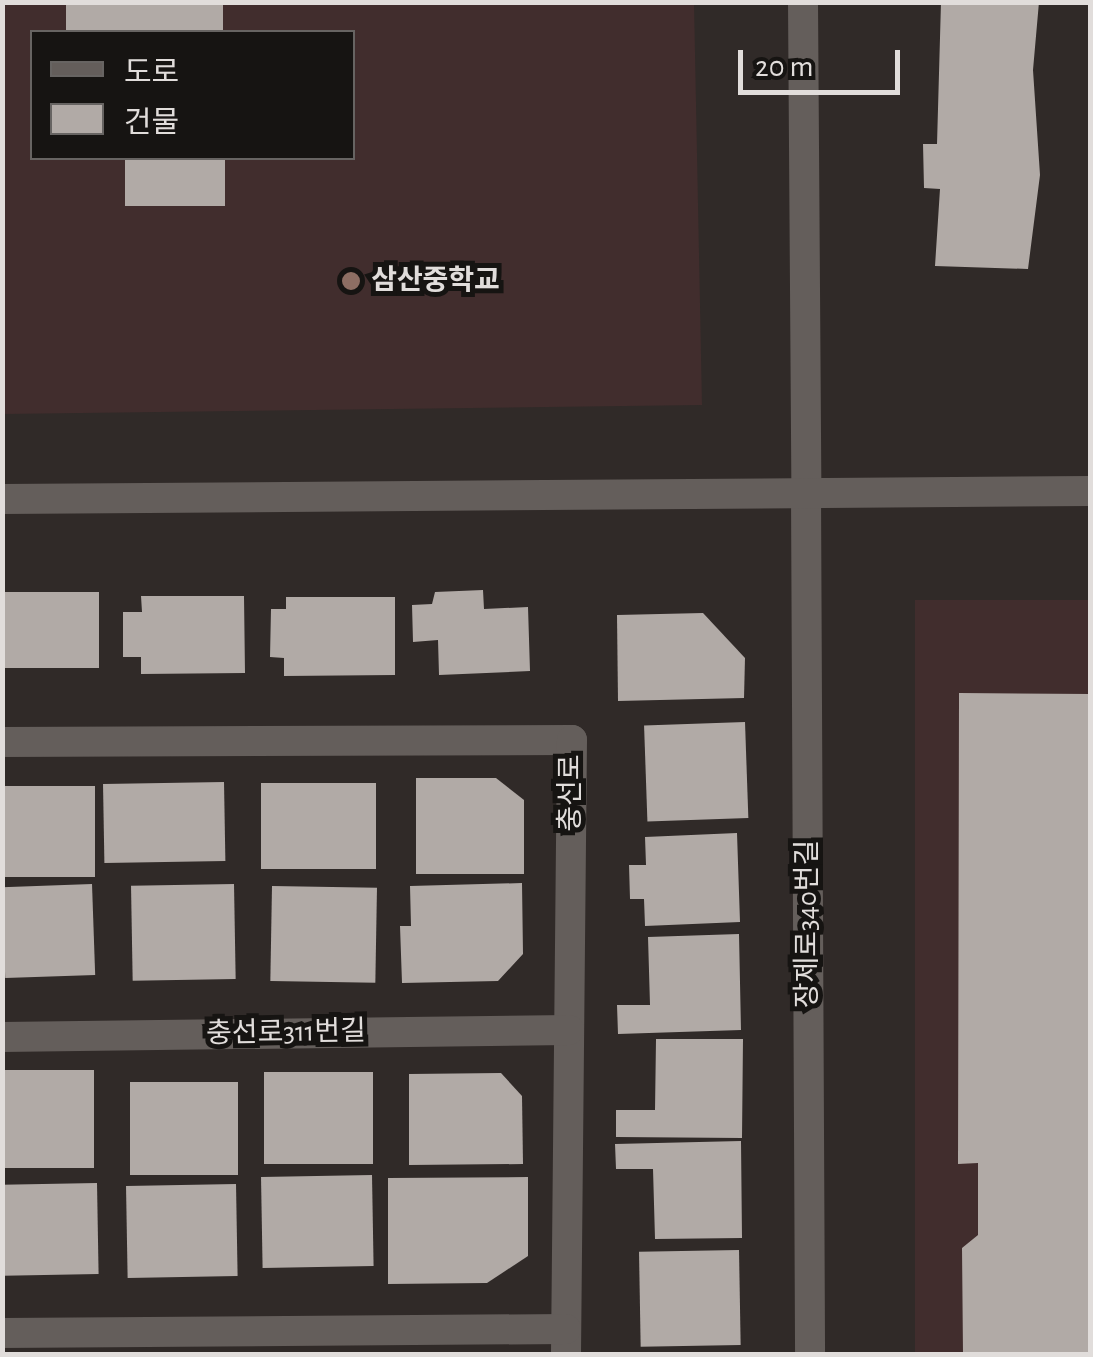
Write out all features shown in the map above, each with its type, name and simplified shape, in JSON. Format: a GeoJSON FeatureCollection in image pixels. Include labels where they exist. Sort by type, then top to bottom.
{"type":"FeatureCollection","features":[{"type":"Feature","properties":{"kind":"street","name":"장제로340번길"},"geometry":{"type":"LineString","coordinates":[[803,2],[810,1354]]}},
{"type":"Feature","properties":{"kind":"street"},"geometry":{"type":"LineString","coordinates":[[2,498],[1090,491]]}},
{"type":"Feature","properties":{"kind":"street","name":"충선로"},"geometry":{"type":"LineString","coordinates":[[2,742],[572,740],[566,1342]]}},
{"type":"Feature","properties":{"kind":"street","name":"충선로311번길"},"geometry":{"type":"LineString","coordinates":[[2,1037],[569,1030]]}},
{"type":"Feature","properties":{"kind":"street"},"geometry":{"type":"LineString","coordinates":[[2,1333],[566,1342]]}},
{"type":"Feature","properties":{"kind":"shaded area","name":"삼산중학교"},"geometry":{"type":"Polygon","coordinates":[[[2,3],[694,3],[702,405],[3,414],[2,3]]]}},
{"type":"Feature","properties":{"kind":"shaded area"},"geometry":{"type":"Polygon","coordinates":[[[915,600],[1090,600],[1090,1354],[915,1354],[915,600]]]}},
{"type":"Feature","properties":{"kind":"building"},"geometry":{"type":"Polygon","coordinates":[[[66,2],[223,2],[223,30],[66,30],[66,2]]]}},
{"type":"Feature","properties":{"kind":"building"},"geometry":{"type":"Polygon","coordinates":[[[941,2],[1039,2],[1033,70],[1040,175],[1028,269],[935,266],[940,189],[924,188],[923,144],[937,144],[941,2]]]}},
{"type":"Feature","properties":{"kind":"building"},"geometry":{"type":"Polygon","coordinates":[[[125,160],[225,160],[225,206],[125,206],[125,160]]]}},
{"type":"Feature","properties":{"kind":"building"},"geometry":{"type":"Polygon","coordinates":[[[483,590],[484,609],[528,607],[530,671],[439,675],[438,640],[413,642],[412,605],[432,604],[435,592],[483,590]]]}},
{"type":"Feature","properties":{"kind":"building"},"geometry":{"type":"Polygon","coordinates":[[[2,592],[99,592],[99,668],[2,668],[2,592]]]}},
{"type":"Feature","properties":{"kind":"building"},"geometry":{"type":"Polygon","coordinates":[[[141,596],[244,596],[245,673],[141,674],[141,657],[123,657],[123,612],[142,612],[141,596]]]}},
{"type":"Feature","properties":{"kind":"building"},"geometry":{"type":"Polygon","coordinates":[[[286,597],[395,597],[395,675],[284,676],[284,658],[270,657],[271,609],[286,609],[286,597]]]}},
{"type":"Feature","properties":{"kind":"building"},"geometry":{"type":"Polygon","coordinates":[[[703,613],[745,658],[744,698],[618,701],[617,615],[703,613]]]}},
{"type":"Feature","properties":{"kind":"building"},"geometry":{"type":"Polygon","coordinates":[[[959,693],[1090,694],[1090,1354],[963,1354],[962,1248],[978,1235],[978,1163],[958,1164],[959,693]]]}},
{"type":"Feature","properties":{"kind":"building"},"geometry":{"type":"Polygon","coordinates":[[[745,722],[748,818],[647,821],[644,726],[745,722]]]}},
{"type":"Feature","properties":{"kind":"building"},"geometry":{"type":"Polygon","coordinates":[[[416,778],[496,778],[524,800],[524,874],[416,874],[416,778]]]}},
{"type":"Feature","properties":{"kind":"building"},"geometry":{"type":"Polygon","coordinates":[[[224,782],[225,861],[104,863],[103,784],[224,782]]]}},
{"type":"Feature","properties":{"kind":"building"},"geometry":{"type":"Polygon","coordinates":[[[261,783],[376,783],[376,869],[261,869],[261,783]]]}},
{"type":"Feature","properties":{"kind":"building"},"geometry":{"type":"Polygon","coordinates":[[[2,786],[95,786],[95,877],[2,877],[2,786]]]}},
{"type":"Feature","properties":{"kind":"building"},"geometry":{"type":"Polygon","coordinates":[[[737,833],[740,922],[645,926],[644,899],[630,899],[629,865],[646,865],[645,837],[737,833]]]}},
{"type":"Feature","properties":{"kind":"building"},"geometry":{"type":"Polygon","coordinates":[[[522,883],[523,954],[498,981],[402,983],[400,926],[411,926],[410,886],[522,883]]]}},
{"type":"Feature","properties":{"kind":"building"},"geometry":{"type":"Polygon","coordinates":[[[92,884],[95,975],[5,978],[2,887],[92,884]]]}},
{"type":"Feature","properties":{"kind":"building"},"geometry":{"type":"Polygon","coordinates":[[[234,884],[236,979],[133,981],[131,886],[234,884]]]}},
{"type":"Feature","properties":{"kind":"building"},"geometry":{"type":"Polygon","coordinates":[[[272,886],[377,888],[375,983],[270,981],[272,886]]]}},
{"type":"Feature","properties":{"kind":"building"},"geometry":{"type":"Polygon","coordinates":[[[739,934],[741,1030],[618,1034],[617,1005],[650,1005],[648,937],[739,934]]]}},
{"type":"Feature","properties":{"kind":"building"},"geometry":{"type":"Polygon","coordinates":[[[656,1039],[743,1039],[742,1138],[616,1137],[616,1110],[655,1110],[656,1039]]]}},
{"type":"Feature","properties":{"kind":"building"},"geometry":{"type":"Polygon","coordinates":[[[2,1070],[94,1070],[94,1168],[2,1168],[2,1070]]]}},
{"type":"Feature","properties":{"kind":"building"},"geometry":{"type":"Polygon","coordinates":[[[264,1072],[373,1072],[373,1164],[264,1164],[264,1072]]]}},
{"type":"Feature","properties":{"kind":"building"},"geometry":{"type":"Polygon","coordinates":[[[501,1073],[522,1096],[523,1164],[409,1165],[409,1074],[501,1073]]]}},
{"type":"Feature","properties":{"kind":"building"},"geometry":{"type":"Polygon","coordinates":[[[130,1082],[238,1082],[238,1175],[130,1175],[130,1082]]]}},
{"type":"Feature","properties":{"kind":"building"},"geometry":{"type":"Polygon","coordinates":[[[741,1141],[742,1238],[655,1239],[653,1169],[616,1169],[615,1144],[741,1141]]]}},
{"type":"Feature","properties":{"kind":"building"},"geometry":{"type":"Polygon","coordinates":[[[372,1175],[374,1266],[263,1268],[261,1177],[372,1175]]]}},
{"type":"Feature","properties":{"kind":"building"},"geometry":{"type":"Polygon","coordinates":[[[528,1177],[528,1256],[487,1283],[388,1284],[388,1178],[528,1177]]]}},
{"type":"Feature","properties":{"kind":"building"},"geometry":{"type":"Polygon","coordinates":[[[97,1183],[99,1274],[4,1276],[2,1185],[97,1183]]]}},
{"type":"Feature","properties":{"kind":"building"},"geometry":{"type":"Polygon","coordinates":[[[236,1184],[238,1276],[128,1278],[126,1186],[236,1184]]]}},
{"type":"Feature","properties":{"kind":"building"},"geometry":{"type":"Polygon","coordinates":[[[739,1250],[741,1345],[641,1347],[639,1252],[739,1250]]]}},
{"type":"Feature","properties":{"kind":"place","name":"삼산중학교"},"geometry":{"type":"Point","coordinates":[351,281]}}]}
